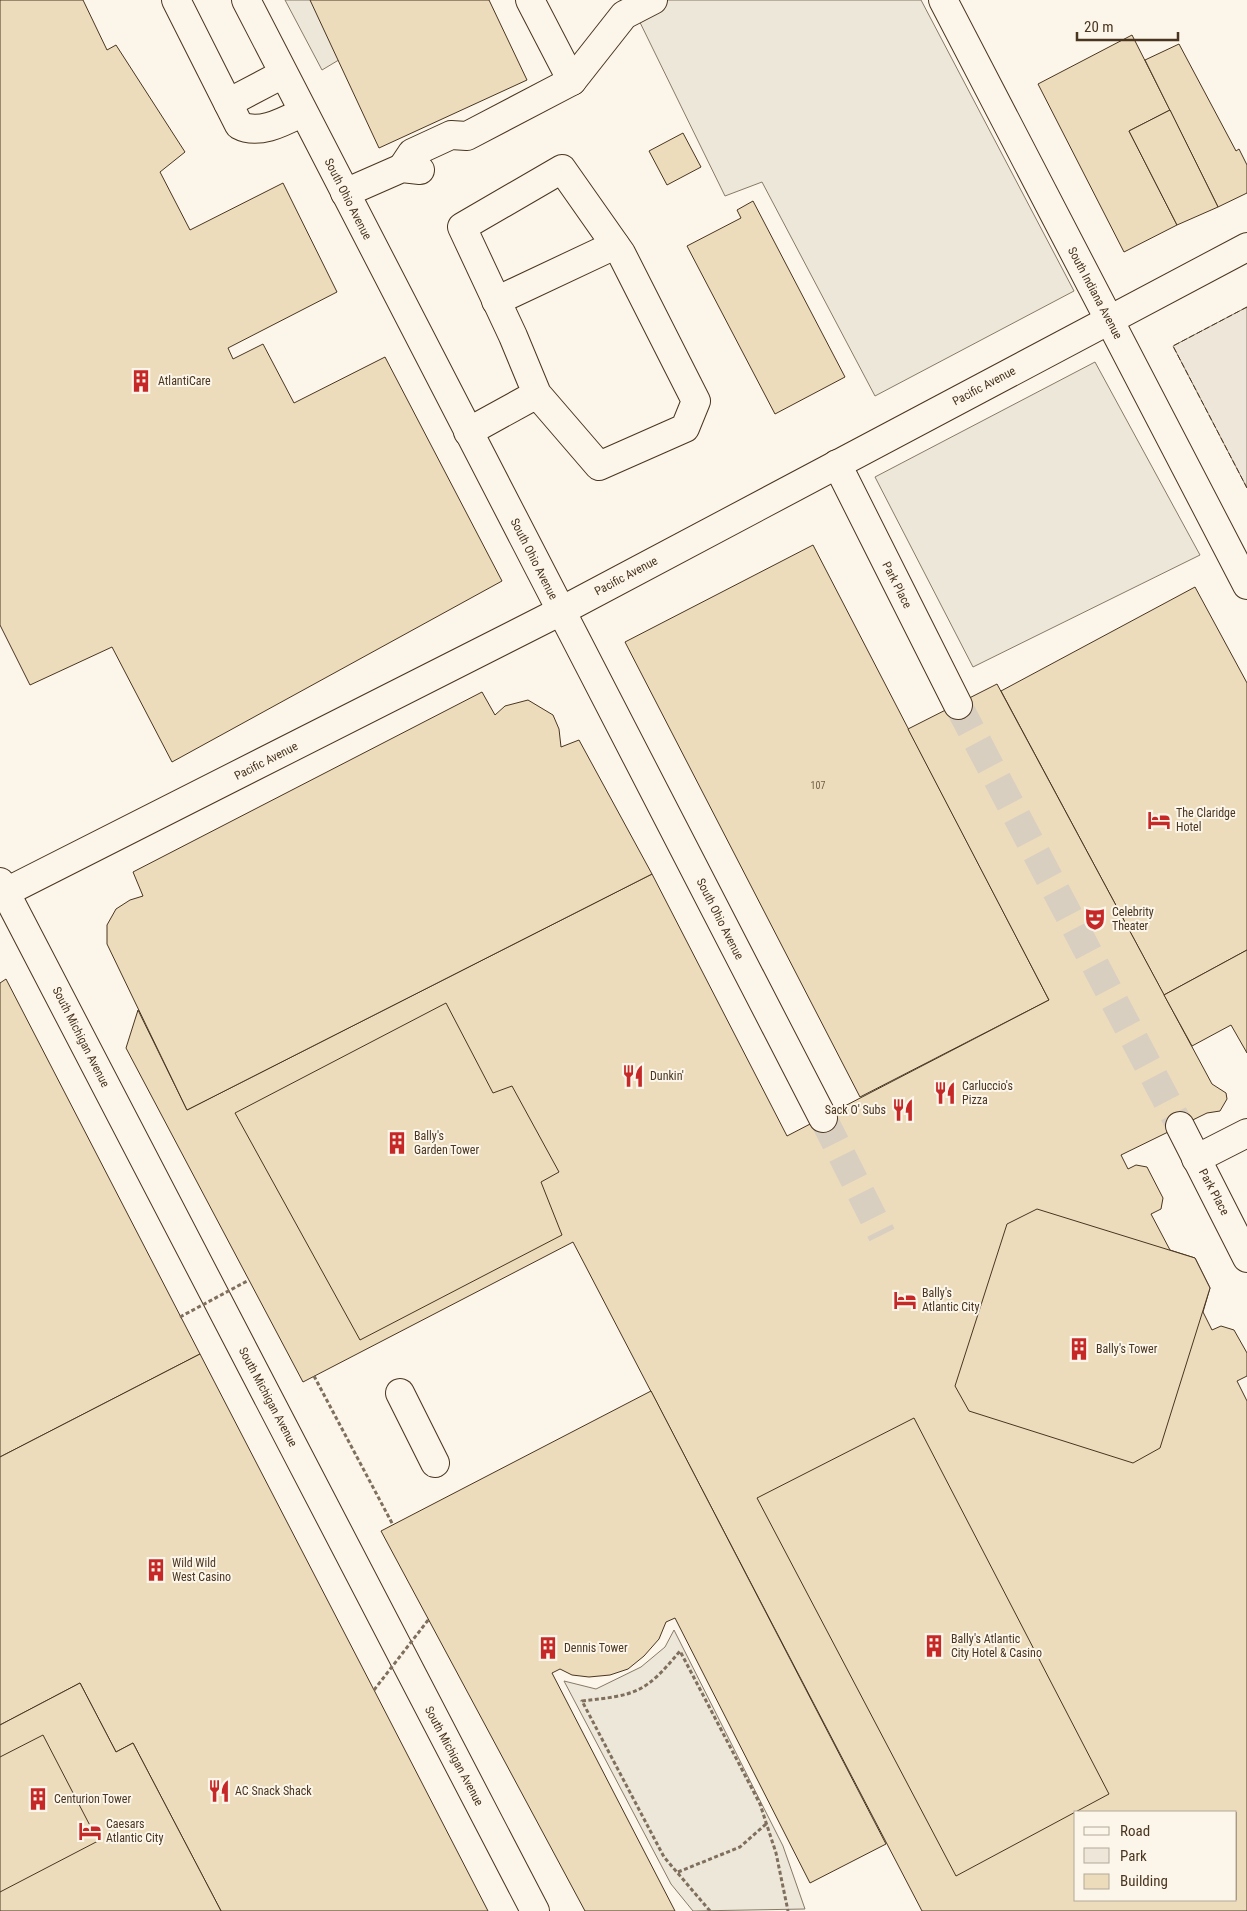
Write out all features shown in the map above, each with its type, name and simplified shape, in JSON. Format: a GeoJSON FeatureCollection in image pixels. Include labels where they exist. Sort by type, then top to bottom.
{"type":"FeatureCollection","features":[{"type":"Feature","properties":{"kind":"street","name":"South Ohio Avenue"},"geometry":{"type":"LineString","coordinates":[[246,0],[823,1118]]}},
{"type":"Feature","properties":{"kind":"street"},"geometry":{"type":"LineString","coordinates":[[530,0],[572,81]]}},
{"type":"Feature","properties":{"kind":"street"},"geometry":{"type":"LineString","coordinates":[[345,193],[402,168],[412,153],[450,135],[467,136],[572,81],[621,7],[653,0]]}},
{"type":"Feature","properties":{"kind":"street","name":"South Indiana Avenue"},"geometry":{"type":"LineString","coordinates":[[943,0],[1247,585]]}},
{"type":"Feature","properties":{"kind":"street"},"geometry":{"type":"LineString","coordinates":[[177,1],[239,125],[255,129],[278,124],[303,112]]}},
{"type":"Feature","properties":{"kind":"street"},"geometry":{"type":"LineString","coordinates":[[228,103],[283,74]]}},
{"type":"Feature","properties":{"kind":"street"},"geometry":{"type":"LineString","coordinates":[[562,168],[615,245],[696,401],[685,428],[599,466],[537,394],[496,301],[462,227],[562,168]]}},
{"type":"Feature","properties":{"kind":"street"},"geometry":{"type":"LineString","coordinates":[[496,301],[615,245]]}},
{"type":"Feature","properties":{"kind":"street","name":"Pacific Avenue"},"geometry":{"type":"LineString","coordinates":[[2,890],[561,611],[1247,248]]}},
{"type":"Feature","properties":{"kind":"street"},"geometry":{"type":"LineString","coordinates":[[468,432],[537,394]]}},
{"type":"Feature","properties":{"kind":"street","name":"Park Place"},"geometry":{"type":"LineString","coordinates":[[837,464],[958,705]]}},
{"type":"Feature","properties":{"kind":"street","name":"South Michigan Avenue"},"geometry":{"type":"LineString","coordinates":[[2,890],[535,1911]]}},
{"type":"Feature","properties":{"kind":"street","name":"Park Place"},"geometry":{"type":"LineString","coordinates":[[1180,1126],[1247,1258]]}},
{"type":"Feature","properties":{"kind":"street"},"geometry":{"type":"LineString","coordinates":[[1196,1158],[1247,1133]]}},
{"type":"Feature","properties":{"kind":"street"},"geometry":{"type":"LineString","coordinates":[[400,1393],[435,1463]]}},
{"type":"Feature","properties":{"kind":"path"},"geometry":{"type":"LineString","coordinates":[[180,1317],[248,1280]]}},
{"type":"Feature","properties":{"kind":"path"},"geometry":{"type":"LineString","coordinates":[[314,1376],[393,1525]]}},
{"type":"Feature","properties":{"kind":"path"},"geometry":{"type":"LineString","coordinates":[[374,1690],[429,1619]]}},
{"type":"Feature","properties":{"kind":"path"},"geometry":{"type":"LineString","coordinates":[[710,1911],[664,1857],[582,1701],[615,1698],[636,1692],[656,1679],[680,1651],[760,1804],[776,1853],[788,1911]]}},
{"type":"Feature","properties":{"kind":"path"},"geometry":{"type":"LineString","coordinates":[[678,1872],[740,1847],[766,1824]]}},
{"type":"Feature","properties":{"kind":"green space"},"geometry":{"type":"Polygon","coordinates":[[[1247,307],[1247,488],[1173,346],[1247,307]]]}},
{"type":"Feature","properties":{"kind":"shaded area"},"geometry":{"type":"Polygon","coordinates":[[[285,0],[439,0],[322,70],[285,0]]]}},
{"type":"Feature","properties":{"kind":"shaded area"},"geometry":{"type":"Polygon","coordinates":[[[629,0],[921,0],[1074,291],[875,396],[762,182],[725,196],[629,0]]]}},
{"type":"Feature","properties":{"kind":"shaded area"},"geometry":{"type":"Polygon","coordinates":[[[1095,362],[1200,555],[973,667],[875,477],[1095,362]]]}},
{"type":"Feature","properties":{"kind":"shaded area"},"geometry":{"type":"Polygon","coordinates":[[[674,1630],[783,1846],[805,1909],[693,1911],[671,1884],[564,1681],[596,1689],[641,1667],[665,1647],[674,1630]]]}},
{"type":"Feature","properties":{"kind":"building","name":"AtlantiCare"},"geometry":{"type":"Polygon","coordinates":[[[0,0],[83,0],[107,50],[116,45],[185,152],[160,172],[190,230],[283,183],[337,292],[228,348],[233,359],[263,344],[294,403],[385,357],[502,581],[172,762],[112,647],[30,685],[0,625],[0,0]]]}},
{"type":"Feature","properties":{"kind":"building"},"geometry":{"type":"Polygon","coordinates":[[[310,0],[489,0],[527,80],[379,148],[310,0]]]}},
{"type":"Feature","properties":{"kind":"building"},"geometry":{"type":"Polygon","coordinates":[[[1132,35],[1170,110],[1129,131],[1177,225],[1124,252],[1038,84],[1132,35]]]}},
{"type":"Feature","properties":{"kind":"building"},"geometry":{"type":"Polygon","coordinates":[[[1179,44],[1236,151],[1239,149],[1247,165],[1247,193],[1218,207],[1145,60],[1179,44]]]}},
{"type":"Feature","properties":{"kind":"building"},"geometry":{"type":"Polygon","coordinates":[[[1170,110],[1218,207],[1177,225],[1129,131],[1170,110]]]}},
{"type":"Feature","properties":{"kind":"building"},"geometry":{"type":"Polygon","coordinates":[[[683,133],[701,167],[667,185],[649,151],[683,133]]]}},
{"type":"Feature","properties":{"kind":"building"},"geometry":{"type":"Polygon","coordinates":[[[753,201],[845,377],[775,414],[687,246],[741,218],[737,210],[753,201]]]}},
{"type":"Feature","properties":{"kind":"building"},"geometry":{"type":"Polygon","coordinates":[[[813,545],[1049,1000],[860,1097],[625,642],[813,545]]]}},
{"type":"Feature","properties":{"kind":"building","name":"The Claridge Hotel"},"geometry":{"type":"Polygon","coordinates":[[[1195,587],[1247,683],[1247,950],[1164,995],[1001,691],[1195,587]]]}},
{"type":"Feature","properties":{"kind":"building","name":"Bally's Atlantic City"},"geometry":{"type":"Polygon","coordinates":[[[997,684],[1212,1084],[1226,1093],[1227,1099],[1220,1111],[1207,1113],[1121,1155],[1128,1169],[1136,1165],[1147,1167],[1163,1198],[1161,1209],[1151,1214],[1170,1250],[1195,1258],[1210,1288],[1203,1312],[1212,1330],[1221,1326],[1234,1330],[1247,1353],[1247,1376],[1237,1381],[1247,1401],[1247,1911],[922,1911],[573,1242],[303,1382],[126,1048],[138,1010],[187,1110],[652,874],[787,1136],[1049,1000],[908,729],[997,684]]]}},
{"type":"Feature","properties":{"kind":"building"},"geometry":{"type":"Polygon","coordinates":[[[482,692],[495,715],[505,706],[528,700],[553,715],[559,729],[561,747],[579,740],[652,874],[187,1110],[107,944],[107,925],[116,909],[130,900],[143,896],[133,872],[482,692]]]}},
{"type":"Feature","properties":{"kind":"building"},"geometry":{"type":"Polygon","coordinates":[[[1247,950],[1247,1053],[1231,1025],[1192,1046],[1164,995],[1247,950]]]}},
{"type":"Feature","properties":{"kind":"building"},"geometry":{"type":"Polygon","coordinates":[[[6,979],[200,1354],[0,1457],[0,983],[6,979]]]}},
{"type":"Feature","properties":{"kind":"building","name":"Bally's Garden Tower"},"geometry":{"type":"Polygon","coordinates":[[[446,1003],[493,1093],[512,1086],[559,1172],[541,1182],[562,1235],[360,1340],[235,1113],[446,1003]]]}},
{"type":"Feature","properties":{"kind":"building","name":"Bally's Tower"},"geometry":{"type":"Polygon","coordinates":[[[1037,1209],[1195,1258],[1210,1288],[1160,1448],[1133,1463],[969,1411],[955,1386],[1007,1224],[1037,1209]]]}},
{"type":"Feature","properties":{"kind":"building","name":"Wild Wild West Casino"},"geometry":{"type":"Polygon","coordinates":[[[200,1354],[488,1911],[221,1911],[133,1743],[116,1752],[80,1683],[0,1725],[0,1457],[200,1354]]]}},
{"type":"Feature","properties":{"kind":"building","name":"Dennis Tower"},"geometry":{"type":"Polygon","coordinates":[[[651,1391],[886,1844],[810,1883],[675,1618],[666,1622],[659,1639],[644,1656],[628,1669],[610,1675],[589,1677],[572,1675],[560,1669],[552,1673],[675,1911],[585,1911],[381,1531],[651,1391]]]}},
{"type":"Feature","properties":{"kind":"building","name":"Bally's Atlantic City Hotel & Casino"},"geometry":{"type":"Polygon","coordinates":[[[914,1418],[1109,1794],[1074,1811],[1074,1813],[956,1876],[757,1498],[914,1418]]]}},
{"type":"Feature","properties":{"kind":"building","name":"Caesars Atlantic City"},"geometry":{"type":"Polygon","coordinates":[[[80,1683],[116,1752],[133,1743],[221,1911],[0,1911],[0,1725],[80,1683]]]}},
{"type":"Feature","properties":{"kind":"building","name":"Centurion Tower"},"geometry":{"type":"Polygon","coordinates":[[[43,1735],[98,1841],[0,1892],[0,1757],[43,1735]]]}},
{"type":"Feature","properties":{"kind":"tunnel"},"geometry":{"type":"LineString","coordinates":[[958,705],[1180,1126]]}},
{"type":"Feature","properties":{"kind":"tunnel"},"geometry":{"type":"LineString","coordinates":[[823,1118],[882,1235]]}},
{"type":"Feature","properties":{"kind":"fence"},"geometry":{"type":"LineString","coordinates":[[1247,307],[1173,346],[1247,488]]}},
{"type":"Feature","properties":{"kind":"place","name":"AtlantiCare"},"geometry":{"type":"Point","coordinates":[141,381]}},
{"type":"Feature","properties":{"kind":"place","name":"The Claridge Hotel"},"geometry":{"type":"Point","coordinates":[1159,820]}},
{"type":"Feature","properties":{"kind":"place","name":"Celebrity Theater"},"geometry":{"type":"Point","coordinates":[1095,919]}},
{"type":"Feature","properties":{"kind":"place","name":"Dunkin'"},"geometry":{"type":"Point","coordinates":[633,1076]}},
{"type":"Feature","properties":{"kind":"place","name":"Carluccio's Pizza"},"geometry":{"type":"Point","coordinates":[945,1093]}},
{"type":"Feature","properties":{"kind":"place","name":"Sack O' Subs"},"geometry":{"type":"Point","coordinates":[903,1110]}},
{"type":"Feature","properties":{"kind":"place","name":"Bally's Garden Tower"},"geometry":{"type":"Point","coordinates":[397,1143]}},
{"type":"Feature","properties":{"kind":"place","name":"Bally's Atlantic City"},"geometry":{"type":"Point","coordinates":[905,1300]}},
{"type":"Feature","properties":{"kind":"place","name":"Bally's Tower"},"geometry":{"type":"Point","coordinates":[1079,1349]}},
{"type":"Feature","properties":{"kind":"place","name":"Wild Wild West Casino"},"geometry":{"type":"Point","coordinates":[156,1570]}},
{"type":"Feature","properties":{"kind":"place","name":"Bally's Atlantic City Hotel & Casino"},"geometry":{"type":"Point","coordinates":[934,1646]}},
{"type":"Feature","properties":{"kind":"place","name":"Dennis Tower"},"geometry":{"type":"Point","coordinates":[548,1648]}},
{"type":"Feature","properties":{"kind":"place","name":"AC Snack Shack"},"geometry":{"type":"Point","coordinates":[219,1791]}},
{"type":"Feature","properties":{"kind":"place","name":"Centurion Tower"},"geometry":{"type":"Point","coordinates":[38,1799]}},
{"type":"Feature","properties":{"kind":"place","name":"Caesars Atlantic City"},"geometry":{"type":"Point","coordinates":[90,1831]}}]}
